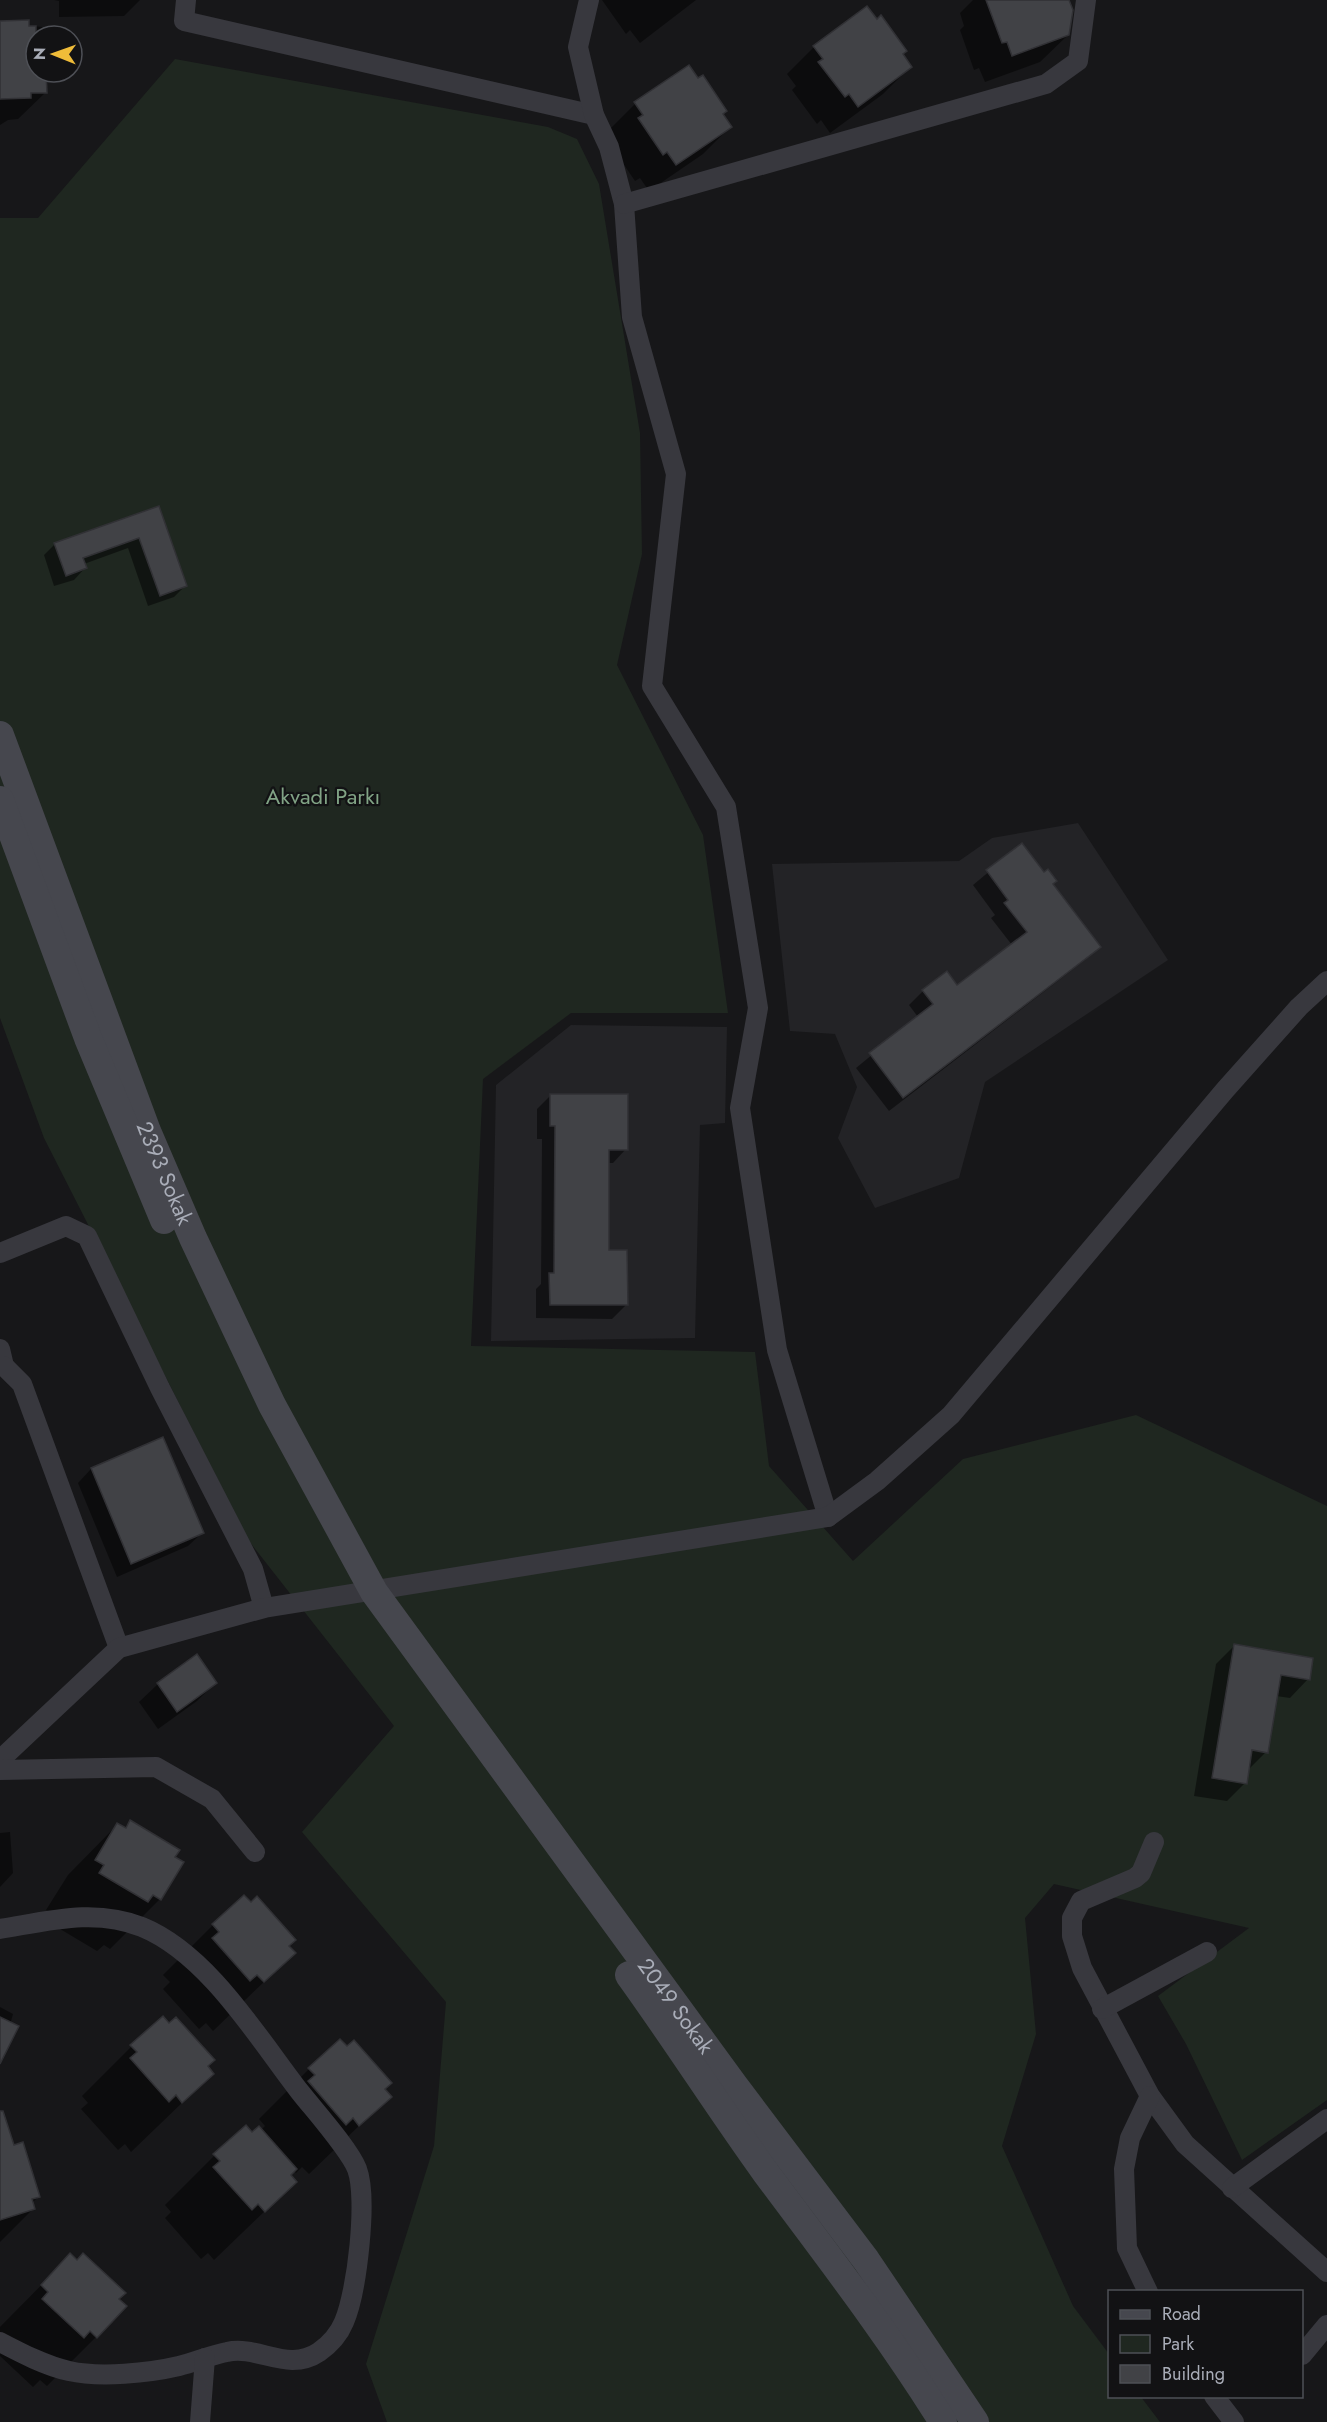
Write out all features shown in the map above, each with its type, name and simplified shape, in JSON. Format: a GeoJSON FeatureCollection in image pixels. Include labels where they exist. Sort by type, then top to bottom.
{"type":"FeatureCollection","features":[{"type":"Feature","properties":{"kind":"main road","name":"2393 Sokak"},"geometry":{"type":"LineString","coordinates":[[0,735],[147,1131],[193,1238],[364,1593]]}},
{"type":"Feature","properties":{"kind":"main road","name":"2393 Sokak"},"geometry":{"type":"LineString","coordinates":[[0,800],[84,1027],[143,1174],[235,1365],[364,1593]]}},
{"type":"Feature","properties":{"kind":"main road","name":"2049 Sokak"},"geometry":{"type":"LineString","coordinates":[[364,1593],[766,2173],[910,2369],[943,2422]]}},
{"type":"Feature","properties":{"kind":"main road","name":"2049 Sokak"},"geometry":{"type":"LineString","coordinates":[[364,1593],[866,2260],[975,2422]]}},
{"type":"Feature","properties":{"kind":"street"},"geometry":{"type":"LineString","coordinates":[[186,0],[184,21],[594,115]]}},
{"type":"Feature","properties":{"kind":"street"},"geometry":{"type":"LineString","coordinates":[[589,0],[578,47],[594,115],[609,147],[624,204],[632,317],[676,474],[652,686],[726,807],[758,1008],[740,1108],[777,1350],[828,1517]]}},
{"type":"Feature","properties":{"kind":"street"},"geometry":{"type":"LineString","coordinates":[[624,204],[1046,84],[1078,61],[1086,0]]}},
{"type":"Feature","properties":{"kind":"street"},"geometry":{"type":"LineString","coordinates":[[0,1760],[119,1648],[264,1608],[828,1517],[877,1481],[951,1415],[1225,1090],[1299,1007],[1327,981]]}},
{"type":"Feature","properties":{"kind":"street"},"geometry":{"type":"LineString","coordinates":[[0,1253],[66,1226],[87,1236],[160,1388],[253,1569],[264,1608]]}},
{"type":"Feature","properties":{"kind":"street"},"geometry":{"type":"LineString","coordinates":[[1,1360],[22,1384],[119,1648]]}},
{"type":"Feature","properties":{"kind":"street"},"geometry":{"type":"LineString","coordinates":[[0,1770],[156,1767],[212,1799],[255,1852]]}},
{"type":"Feature","properties":{"kind":"street"},"geometry":{"type":"LineString","coordinates":[[1154,1842],[1141,1873],[1080,1901],[1072,1918],[1072,1936],[1082,1968],[1150,2096],[1185,2144],[1327,2272]]}},
{"type":"Feature","properties":{"kind":"street"},"geometry":{"type":"LineString","coordinates":[[0,1929],[77,1916],[112,1917],[145,1928],[178,1950],[222,1989],[356,2168],[363,2197],[355,2278],[344,2322],[332,2341],[317,2354],[295,2362],[267,2358],[244,2351],[228,2351],[178,2367],[117,2374],[69,2372],[0,2342]]}},
{"type":"Feature","properties":{"kind":"street"},"geometry":{"type":"LineString","coordinates":[[1102,2009],[1207,1952]]}},
{"type":"Feature","properties":{"kind":"street"},"geometry":{"type":"LineString","coordinates":[[1147,2290],[1127,2248],[1124,2169],[1130,2138],[1150,2096]]}},
{"type":"Feature","properties":{"kind":"street"},"geometry":{"type":"LineString","coordinates":[[1232,2188],[1327,2119]]}},
{"type":"Feature","properties":{"kind":"street"},"geometry":{"type":"LineString","coordinates":[[1303,2354],[1327,2325]]}},
{"type":"Feature","properties":{"kind":"street"},"geometry":{"type":"LineString","coordinates":[[200,2422],[205,2358]]}},
{"type":"Feature","properties":{"kind":"street"},"geometry":{"type":"LineString","coordinates":[[1215,2398],[1234,2422]]}},
{"type":"Feature","properties":{"kind":"shaded area"},"geometry":{"type":"Polygon","coordinates":[[[1078,823],[1168,960],[985,1082],[959,1178],[875,1208],[838,1138],[857,1087],[835,1034],[790,1031],[772,864],[959,861],[992,838],[1078,823]]]}},
{"type":"Feature","properties":{"kind":"shaded area"},"geometry":{"type":"Polygon","coordinates":[[[571,1025],[727,1027],[725,1123],[700,1125],[695,1338],[491,1341],[496,1085],[571,1025]]]}},
{"type":"Feature","properties":{"kind":"green space","name":"Akvadi Parkı"},"geometry":{"type":"Polygon","coordinates":[[[175,59],[548,127],[577,139],[599,184],[640,433],[642,554],[617,665],[703,835],[728,1013],[571,1013],[483,1079],[471,1346],[755,1352],[769,1466],[853,1561],[963,1459],[1136,1415],[1327,1506],[1327,2100],[1242,2160],[1186,2044],[1158,1996],[1249,1928],[1054,1884],[1025,1918],[1036,2034],[1002,2146],[1073,2306],[1108,2353],[1108,2398],[1142,2398],[1160,2422],[387,2422],[366,2364],[434,2146],[446,2002],[302,1832],[394,1726],[249,1541],[44,1138],[0,1018],[0,218],[38,218],[175,59]]]}},
{"type":"Feature","properties":{"kind":"building"},"geometry":{"type":"Polygon","coordinates":[[[986,0],[1069,0],[1073,10],[1069,35],[1012,56],[1007,42],[1002,43],[986,0]]]}},
{"type":"Feature","properties":{"kind":"building"},"geometry":{"type":"Polygon","coordinates":[[[867,6],[877,19],[881,15],[907,51],[903,54],[912,67],[858,107],[849,94],[845,97],[818,62],[823,59],[813,46],[867,6]]]}},
{"type":"Feature","properties":{"kind":"building"},"geometry":{"type":"Polygon","coordinates":[[[29,20],[29,24],[24,24],[24,84],[47,84],[47,93],[31,93],[31,98],[0,99],[0,21],[29,20]]]}},
{"type":"Feature","properties":{"kind":"building"},"geometry":{"type":"Polygon","coordinates":[[[689,65],[698,78],[703,75],[727,111],[723,114],[732,127],[676,165],[667,152],[663,155],[638,118],[643,115],[634,102],[689,65]]]}},
{"type":"Feature","properties":{"kind":"building"},"geometry":{"type":"Polygon","coordinates":[[[159,506],[187,586],[160,596],[139,538],[83,558],[87,568],[66,576],[54,543],[159,506]]]}},
{"type":"Feature","properties":{"kind":"building"},"geometry":{"type":"Polygon","coordinates":[[[1022,843],[1044,872],[1048,869],[1057,881],[1053,884],[1101,947],[903,1098],[869,1053],[933,1004],[922,990],[947,971],[957,985],[1027,932],[1004,903],[1008,900],[986,870],[1022,843]]]}},
{"type":"Feature","properties":{"kind":"building"},"geometry":{"type":"Polygon","coordinates":[[[550,1094],[628,1094],[628,1150],[609,1150],[609,1250],[627,1250],[628,1305],[550,1305],[549,1273],[554,1273],[555,1126],[550,1126],[550,1094]]]}},
{"type":"Feature","properties":{"kind":"building"},"geometry":{"type":"Polygon","coordinates":[[[163,1437],[204,1533],[131,1564],[91,1468],[163,1437]]]}},
{"type":"Feature","properties":{"kind":"building"},"geometry":{"type":"Polygon","coordinates":[[[1234,1644],[1313,1658],[1310,1680],[1281,1675],[1268,1753],[1252,1750],[1247,1784],[1212,1778],[1234,1644]]]}},
{"type":"Feature","properties":{"kind":"building"},"geometry":{"type":"Polygon","coordinates":[[[197,1654],[217,1683],[177,1712],[157,1683],[197,1654]]]}},
{"type":"Feature","properties":{"kind":"building"},"geometry":{"type":"Polygon","coordinates":[[[130,1820],[180,1850],[175,1857],[184,1862],[161,1900],[153,1895],[148,1902],[99,1873],[104,1865],[95,1860],[117,1823],[126,1828],[130,1820]]]}},
{"type":"Feature","properties":{"kind":"building"},"geometry":{"type":"Polygon","coordinates":[[[244,1895],[251,1902],[257,1896],[296,1940],[289,1946],[296,1953],[264,1982],[257,1975],[250,1981],[212,1938],[219,1932],[212,1924],[244,1895]]]}},
{"type":"Feature","properties":{"kind":"building"},"geometry":{"type":"Polygon","coordinates":[[[163,2016],[169,2023],[176,2017],[215,2060],[208,2066],[214,2074],[182,2103],[176,2095],[169,2102],[130,2058],[137,2052],[130,2045],[163,2016]]]}},
{"type":"Feature","properties":{"kind":"building"},"geometry":{"type":"Polygon","coordinates":[[[0,2017],[19,2026],[0,2064],[0,2017]]]}},
{"type":"Feature","properties":{"kind":"building"},"geometry":{"type":"Polygon","coordinates":[[[340,2039],[347,2046],[354,2040],[392,2083],[385,2089],[392,2097],[359,2126],[353,2118],[346,2125],[308,2081],[315,2075],[308,2068],[340,2039]]]}},
{"type":"Feature","properties":{"kind":"building"},"geometry":{"type":"Polygon","coordinates":[[[0,2111],[3,2111],[14,2145],[23,2142],[40,2197],[32,2199],[35,2209],[0,2220],[0,2111]]]}},
{"type":"Feature","properties":{"kind":"building"},"geometry":{"type":"Polygon","coordinates":[[[246,2125],[252,2132],[259,2126],[297,2169],[291,2175],[297,2182],[265,2212],[258,2204],[252,2210],[213,2167],[220,2161],[213,2154],[246,2125]]]}},
{"type":"Feature","properties":{"kind":"building"},"geometry":{"type":"Polygon","coordinates":[[[70,2253],[77,2260],[83,2253],[126,2293],[119,2299],[127,2306],[97,2338],[90,2331],[84,2338],[42,2299],[48,2292],[41,2285],[70,2253]]]}}]}
